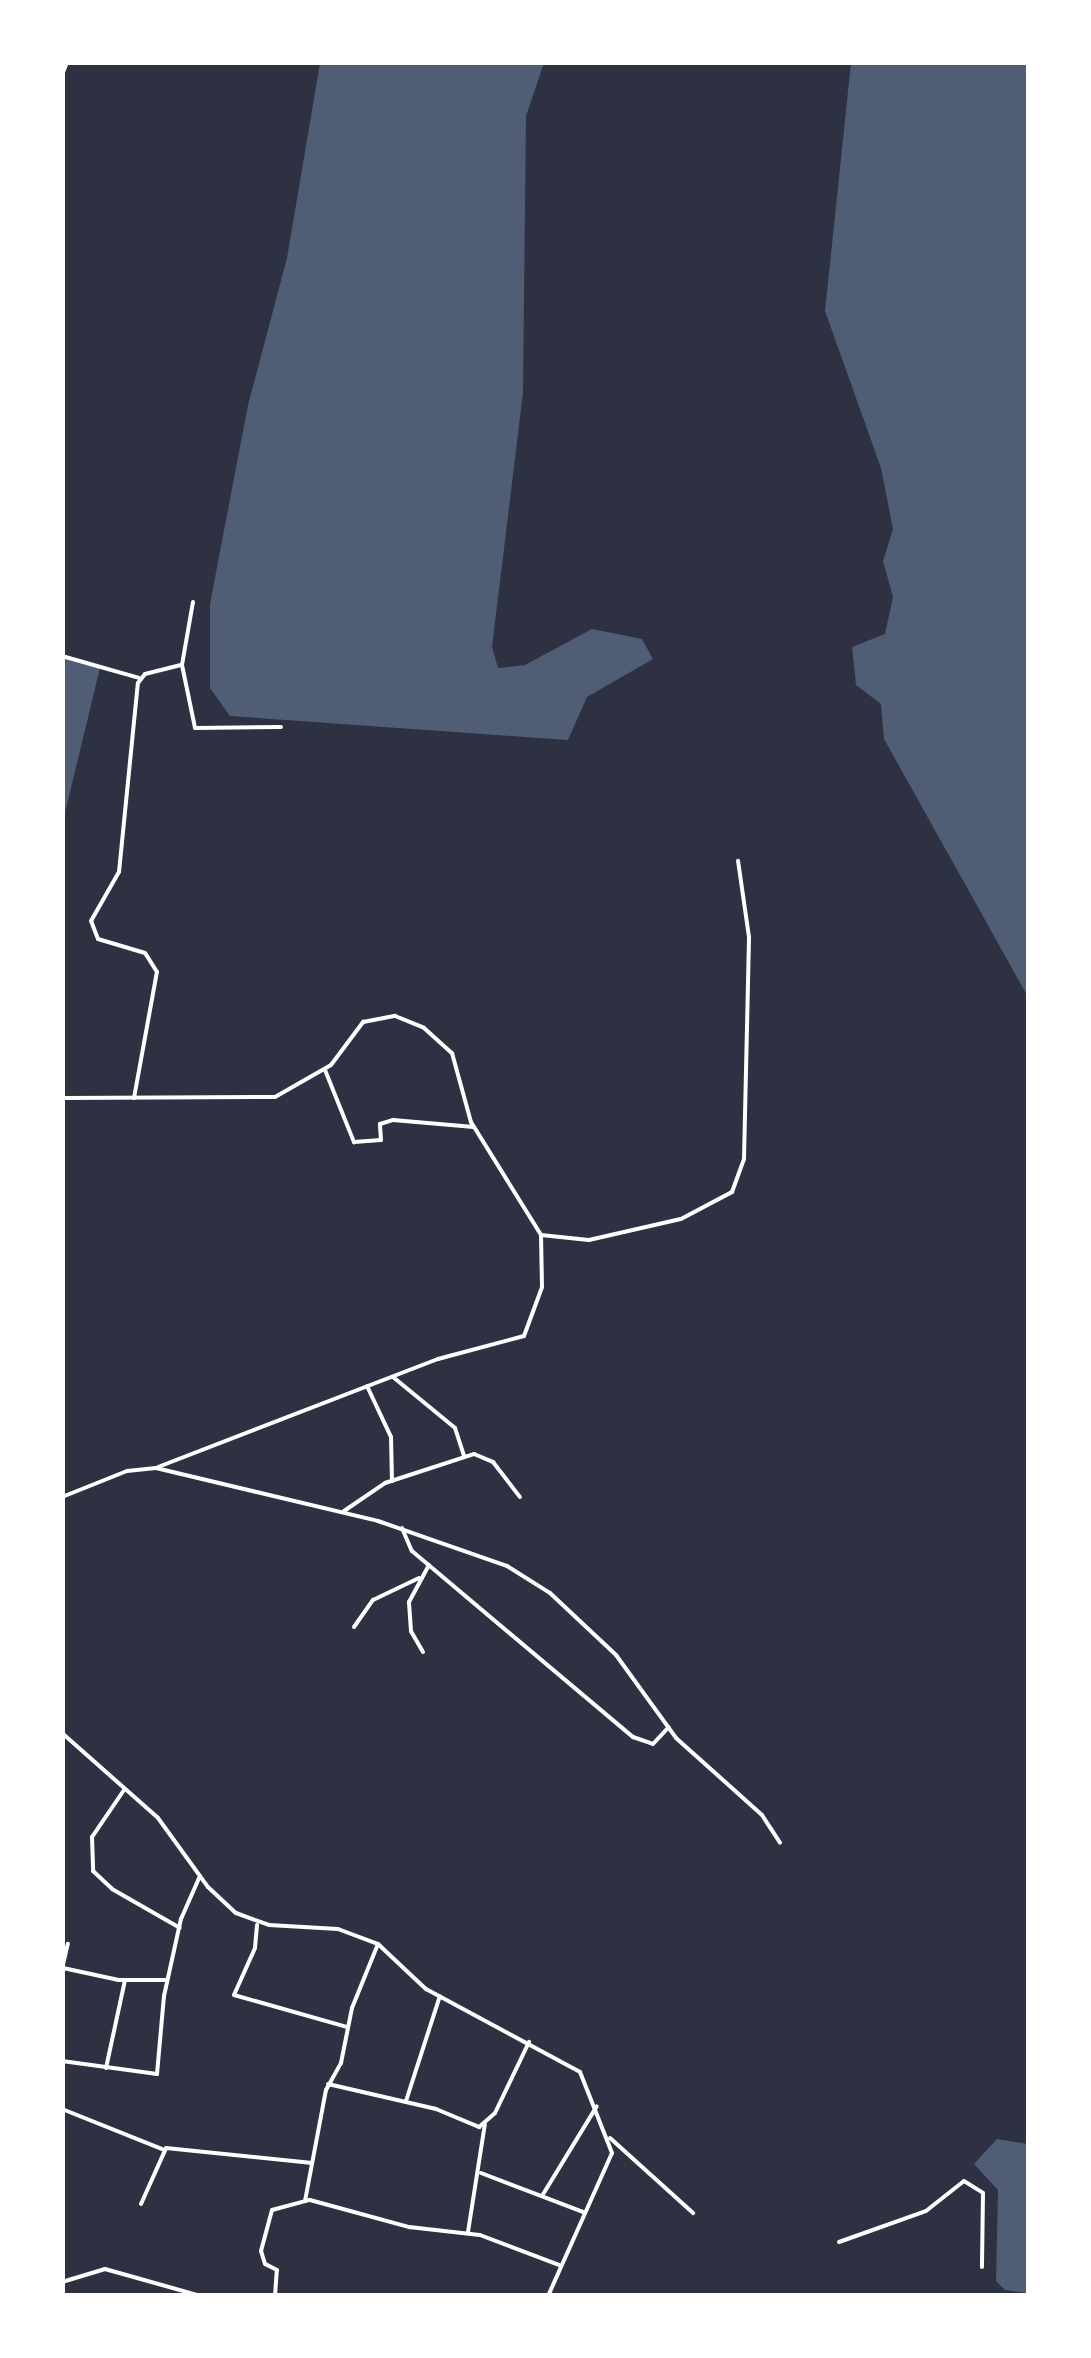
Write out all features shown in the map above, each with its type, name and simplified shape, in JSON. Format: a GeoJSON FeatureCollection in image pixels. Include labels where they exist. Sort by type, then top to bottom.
{"type":"FeatureCollection","features":[{"type":"Feature","properties":{"kind":"street"},"geometry":{"type":"LineString","coordinates":[[62,75],[67,62]]}},
{"type":"Feature","properties":{"kind":"street"},"geometry":{"type":"LineString","coordinates":[[193,602],[182,665],[194,728],[281,727]]}},
{"type":"Feature","properties":{"kind":"street"},"geometry":{"type":"LineString","coordinates":[[62,656],[140,678],[182,665]]}},
{"type":"Feature","properties":{"kind":"street"},"geometry":{"type":"LineString","coordinates":[[134,1098],[157,972],[145,953],[98,940],[91,921],[119,872],[140,678]]}},
{"type":"Feature","properties":{"kind":"street"},"geometry":{"type":"LineString","coordinates":[[541,1235],[589,1240],[625,1233],[681,1219],[732,1192],[744,1159],[749,937],[738,861]]}},
{"type":"Feature","properties":{"kind":"street"},"geometry":{"type":"LineString","coordinates":[[62,1098],[260,1100],[325,1070],[372,1017],[414,1024],[452,1053],[474,1128],[541,1235],[542,1287],[524,1336],[438,1358],[156,1468],[109,1476],[62,1497]]}},
{"type":"Feature","properties":{"kind":"street"},"geometry":{"type":"LineString","coordinates":[[325,1070],[349,1135],[378,1142],[380,1124],[393,1120],[474,1128]]}},
{"type":"Feature","properties":{"kind":"street"},"geometry":{"type":"LineString","coordinates":[[392,1376],[456,1428],[464,1456]]}},
{"type":"Feature","properties":{"kind":"street"},"geometry":{"type":"LineString","coordinates":[[367,1386],[391,1437],[392,1480]]}},
{"type":"Feature","properties":{"kind":"street"},"geometry":{"type":"LineString","coordinates":[[342,1512],[392,1480],[464,1456],[493,1462],[520,1497]]}},
{"type":"Feature","properties":{"kind":"street"},"geometry":{"type":"LineString","coordinates":[[156,1468],[402,1528],[506,1566],[550,1593],[616,1655],[696,1760],[762,1815],[780,1843]]}},
{"type":"Feature","properties":{"kind":"street"},"geometry":{"type":"LineString","coordinates":[[402,1528],[412,1551],[632,1737],[647,1746],[669,1726]]}},
{"type":"Feature","properties":{"kind":"street"},"geometry":{"type":"LineString","coordinates":[[354,1627],[373,1600],[418,1578],[429,1565]]}},
{"type":"Feature","properties":{"kind":"street"},"geometry":{"type":"LineString","coordinates":[[418,1578],[409,1612],[423,1652]]}},
{"type":"Feature","properties":{"kind":"street"},"geometry":{"type":"LineString","coordinates":[[62,1733],[168,1830],[200,1876],[228,1907],[257,1923],[338,1929],[378,1944],[440,1996],[580,2072],[610,2138],[612,2153],[548,2296]]}},
{"type":"Feature","properties":{"kind":"street"},"geometry":{"type":"LineString","coordinates":[[126,1789],[92,1837],[93,1870],[180,1928]]}},
{"type":"Feature","properties":{"kind":"street"},"geometry":{"type":"LineString","coordinates":[[62,2061],[159,2071],[168,1980],[180,1928],[200,1876]]}},
{"type":"Feature","properties":{"kind":"street"},"geometry":{"type":"LineString","coordinates":[[257,1923],[255,1948],[234,1995],[347,2027]]}},
{"type":"Feature","properties":{"kind":"street"},"geometry":{"type":"LineString","coordinates":[[68,1944],[63,1968],[125,1980],[168,1980]]}},
{"type":"Feature","properties":{"kind":"street"},"geometry":{"type":"LineString","coordinates":[[304,2202],[328,2084],[342,2063],[347,2027],[378,1944]]}},
{"type":"Feature","properties":{"kind":"street"},"geometry":{"type":"LineString","coordinates":[[106,2068],[125,1980]]}},
{"type":"Feature","properties":{"kind":"street"},"geometry":{"type":"LineString","coordinates":[[405,2102],[440,1996]]}},
{"type":"Feature","properties":{"kind":"street"},"geometry":{"type":"LineString","coordinates":[[468,2232],[481,2173],[485,2124],[529,2042]]}},
{"type":"Feature","properties":{"kind":"street"},"geometry":{"type":"LineString","coordinates":[[328,2084],[405,2102],[472,2128],[485,2124]]}},
{"type":"Feature","properties":{"kind":"street"},"geometry":{"type":"LineString","coordinates":[[542,2196],[597,2106]]}},
{"type":"Feature","properties":{"kind":"street"},"geometry":{"type":"LineString","coordinates":[[62,2109],[162,2149],[312,2163]]}},
{"type":"Feature","properties":{"kind":"street"},"geometry":{"type":"LineString","coordinates":[[610,2138],[693,2213]]}},
{"type":"Feature","properties":{"kind":"street"},"geometry":{"type":"LineString","coordinates":[[142,2204],[162,2149]]}},
{"type":"Feature","properties":{"kind":"street"},"geometry":{"type":"LineString","coordinates":[[481,2173],[583,2212]]}},
{"type":"Feature","properties":{"kind":"street"},"geometry":{"type":"LineString","coordinates":[[839,2242],[926,2211],[964,2181],[982,2193],[982,2267]]}},
{"type":"Feature","properties":{"kind":"street"},"geometry":{"type":"LineString","coordinates":[[275,2296],[277,2270],[265,2264],[261,2251],[272,2210],[304,2202],[409,2226],[468,2232],[559,2265]]}},
{"type":"Feature","properties":{"kind":"street"},"geometry":{"type":"LineString","coordinates":[[62,2282],[105,2269],[202,2296]]}},
{"type":"Feature","properties":{"kind":"water"},"geometry":{"type":"Polygon","coordinates":[[[320,63],[544,63],[526,116],[523,393],[492,647],[498,668],[525,665],[592,629],[642,639],[653,659],[587,697],[568,740],[230,716],[210,688],[210,604],[248,405],[287,258],[320,63]]]}},
{"type":"Feature","properties":{"kind":"water"},"geometry":{"type":"Polygon","coordinates":[[[851,63],[1028,63],[1028,997],[884,739],[881,704],[856,685],[852,647],[885,634],[893,597],[883,561],[893,529],[881,468],[825,311],[851,63]]]}},
{"type":"Feature","properties":{"kind":"water"},"geometry":{"type":"Polygon","coordinates":[[[63,658],[100,668],[63,821],[63,658]]]}},
{"type":"Feature","properties":{"kind":"water"},"geometry":{"type":"Polygon","coordinates":[[[997,2139],[1028,2144],[1028,2293],[1005,2290],[996,2281],[998,2190],[974,2164],[997,2139]]]}}]}
